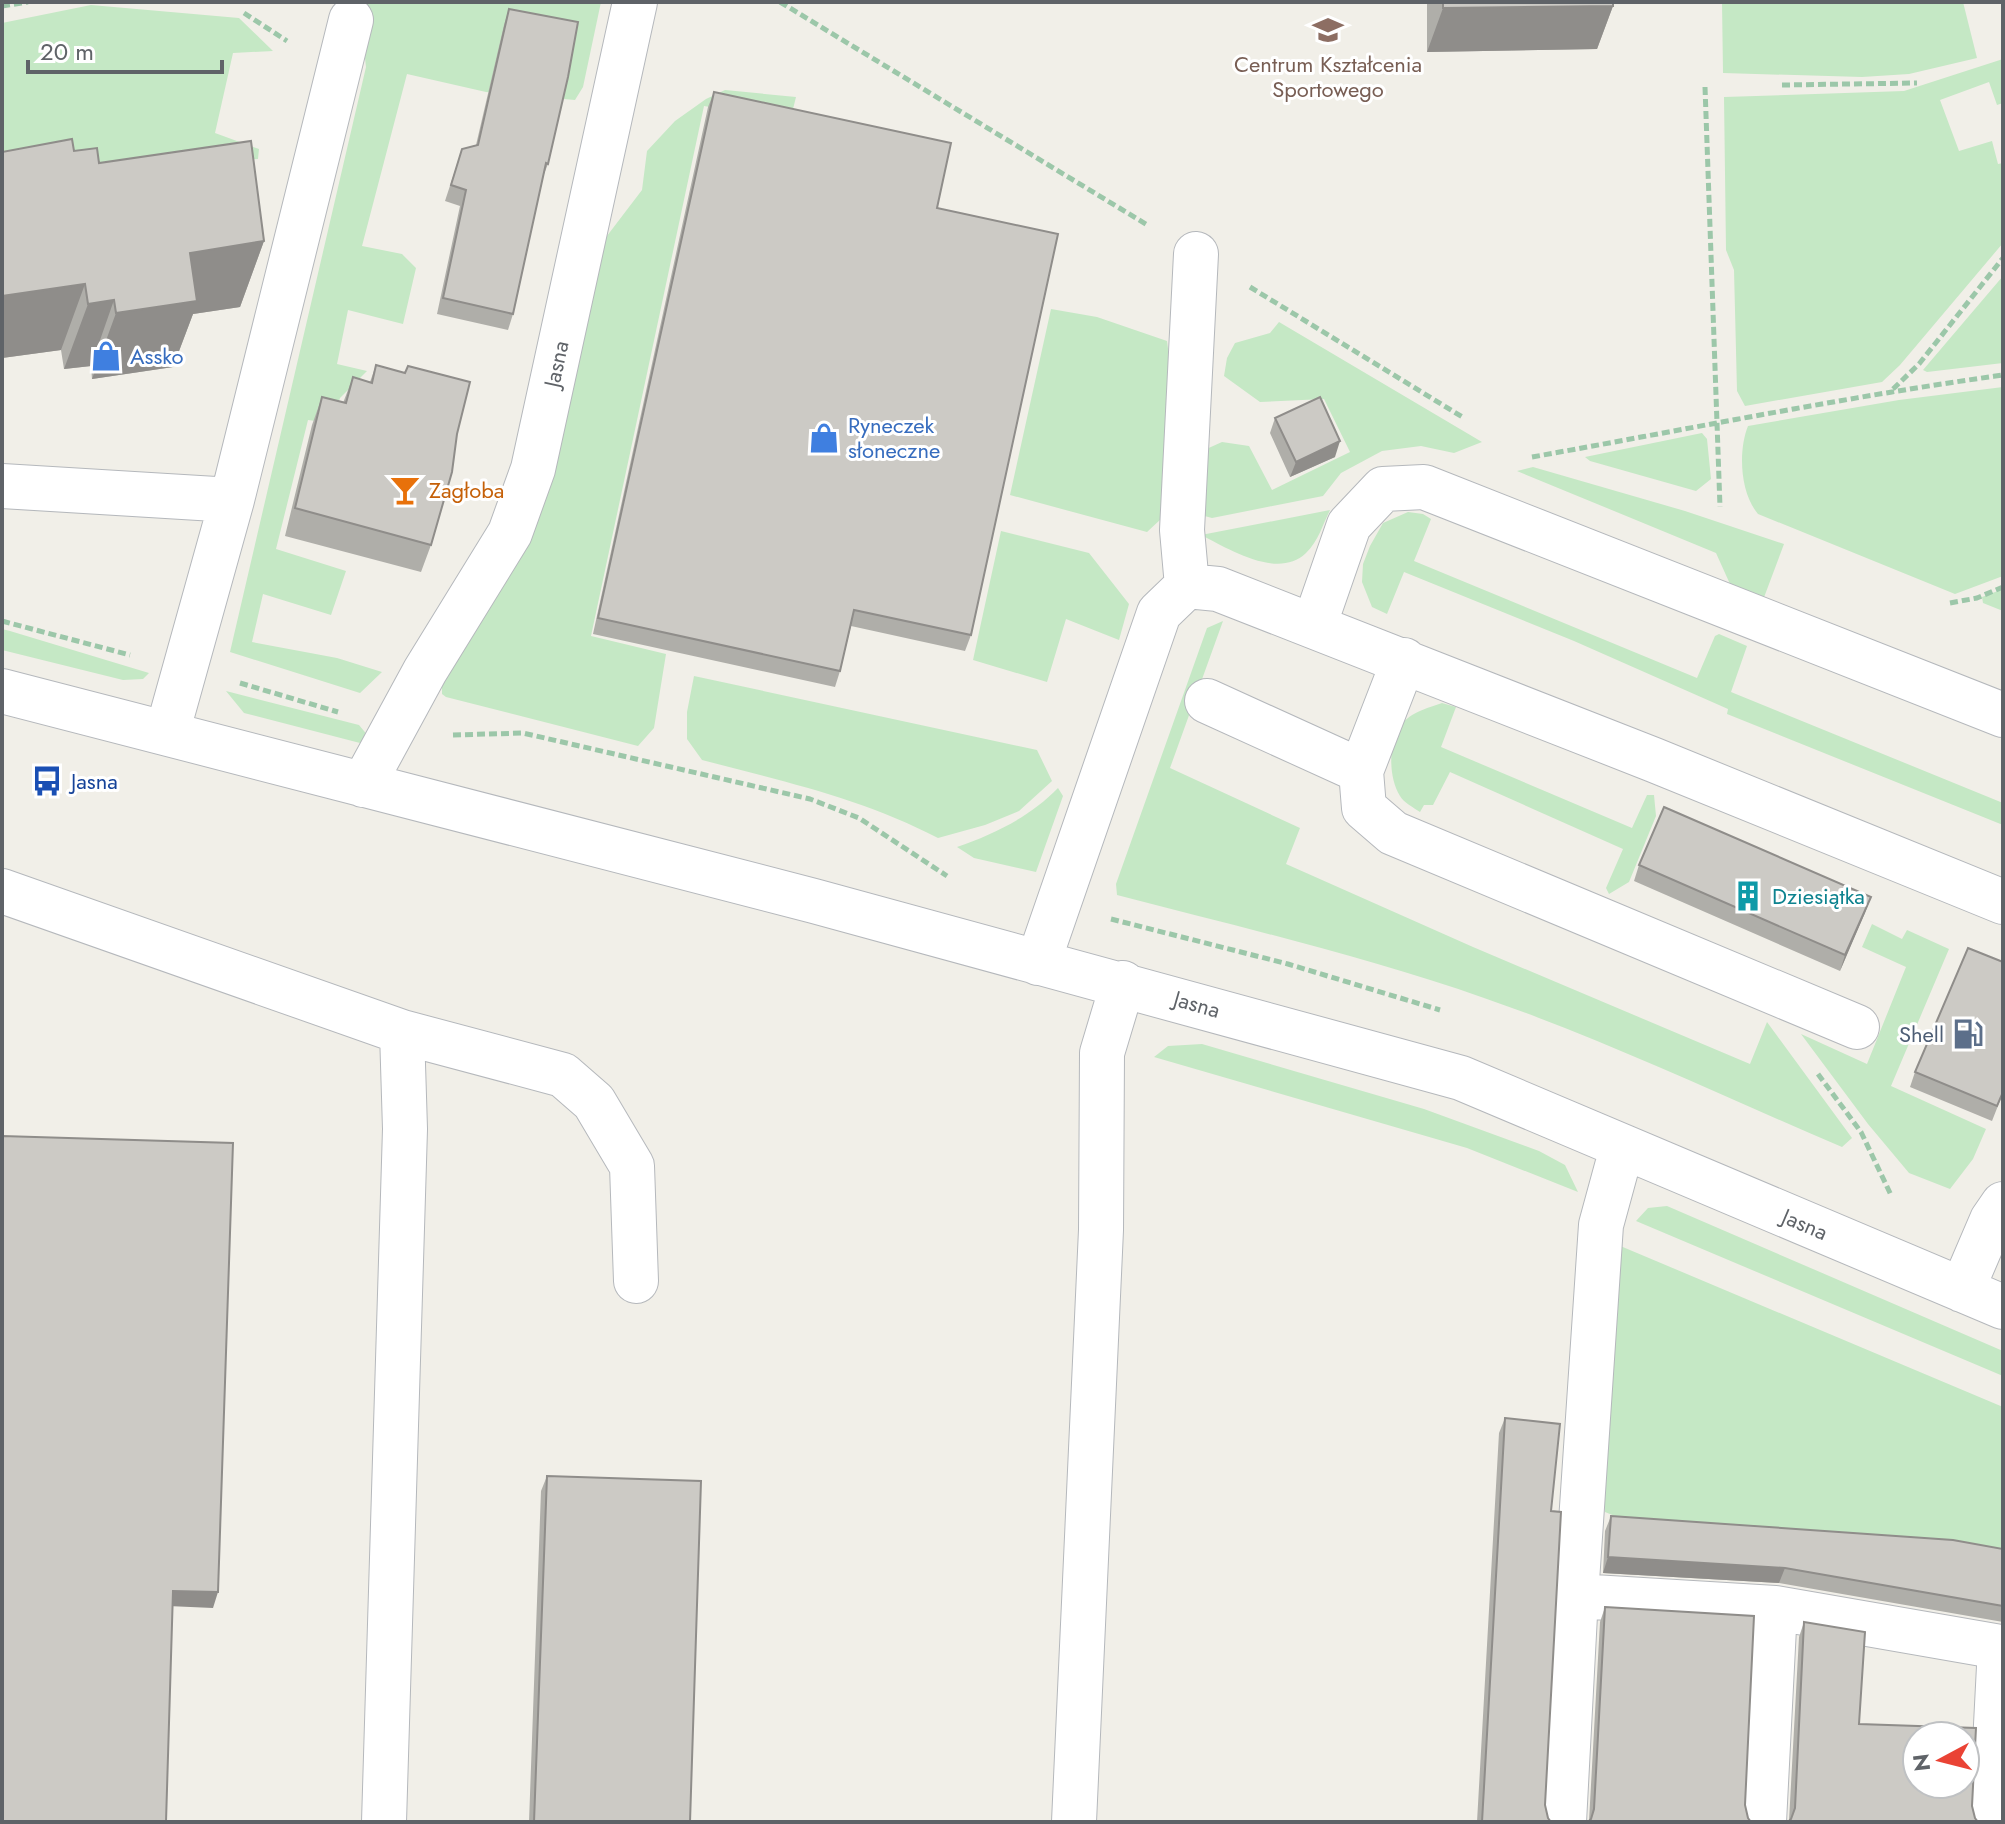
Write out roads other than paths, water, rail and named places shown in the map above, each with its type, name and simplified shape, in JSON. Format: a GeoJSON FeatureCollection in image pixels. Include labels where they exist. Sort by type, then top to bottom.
{"type":"FeatureCollection","features":[{"type":"Feature","properties":{"kind":"street","name":"Jasna"},"geometry":{"type":"LineString","coordinates":[[363,785],[425,671],[510,533],[533,469],[635,2]]}},
{"type":"Feature","properties":{"kind":"street"},"geometry":{"type":"LineString","coordinates":[[167,733],[232,500],[351,20]]}},
{"type":"Feature","properties":{"kind":"street"},"geometry":{"type":"LineString","coordinates":[[1187,586],[1182,530],[1196,254]]}},
{"type":"Feature","properties":{"kind":"street"},"geometry":{"type":"LineString","coordinates":[[2,486],[232,500]]}},
{"type":"Feature","properties":{"kind":"street"},"geometry":{"type":"LineString","coordinates":[[1314,626],[1349,525],[1383,489],[1424,487],[2003,715]]}},
{"type":"Feature","properties":{"kind":"street"},"geometry":{"type":"LineString","coordinates":[[1038,963],[1159,613],[1187,586],[1218,589],[1404,660],[2003,902]]}},
{"type":"Feature","properties":{"kind":"street"},"geometry":{"type":"LineString","coordinates":[[1404,660],[1361,771],[1364,808],[1393,833],[1857,1027]]}},
{"type":"Feature","properties":{"kind":"street","name":"Jasna"},"geometry":{"type":"LineString","coordinates":[[2,691],[799,897],[1038,963],[1123,983],[1461,1078],[2003,1307]]}},
{"type":"Feature","properties":{"kind":"street"},"geometry":{"type":"LineString","coordinates":[[1207,701],[1361,771]]}},
{"type":"Feature","properties":{"kind":"street"},"geometry":{"type":"LineString","coordinates":[[2,891],[402,1032],[563,1075],[594,1102],[632,1166],[636,1281]]}},
{"type":"Feature","properties":{"kind":"street"},"geometry":{"type":"LineString","coordinates":[[1074,1822],[1101,1230],[1102,1053],[1123,983]]}},
{"type":"Feature","properties":{"kind":"street"},"geometry":{"type":"LineString","coordinates":[[384,1822],[405,1129],[402,1032]]}},
{"type":"Feature","properties":{"kind":"street"},"geometry":{"type":"LineString","coordinates":[[1564,1822],[1601,1225],[1622,1148]]}},
{"type":"Feature","properties":{"kind":"street"},"geometry":{"type":"LineString","coordinates":[[1962,1290],[1992,1220],[2003,1204]]}},
{"type":"Feature","properties":{"kind":"street"},"geometry":{"type":"LineString","coordinates":[[1576,1596],[1775,1608],[2002,1647],[1991,1822]]}},
{"type":"Feature","properties":{"kind":"street"},"geometry":{"type":"LineString","coordinates":[[1764,1822],[1775,1608]]}},
{"type":"Feature","properties":{"kind":"place","name":"Centrum Kształcenia Sportowego"},"geometry":{"type":"Point","coordinates":[1328,30]}},
{"type":"Feature","properties":{"kind":"place","name":"Assko"},"geometry":{"type":"Point","coordinates":[106,356]}},
{"type":"Feature","properties":{"kind":"place","name":"Ryneczek słoneczne"},"geometry":{"type":"Point","coordinates":[824,438]}},
{"type":"Feature","properties":{"kind":"place","name":"Zagłoba"},"geometry":{"type":"Point","coordinates":[405,490]}},
{"type":"Feature","properties":{"kind":"place","name":"Jasna"},"geometry":{"type":"Point","coordinates":[47,781]}},
{"type":"Feature","properties":{"kind":"place","name":"Dziesiątka"},"geometry":{"type":"Point","coordinates":[1748,896]}},
{"type":"Feature","properties":{"kind":"place","name":"Shell"},"geometry":{"type":"Point","coordinates":[1968,1034]}}]}
